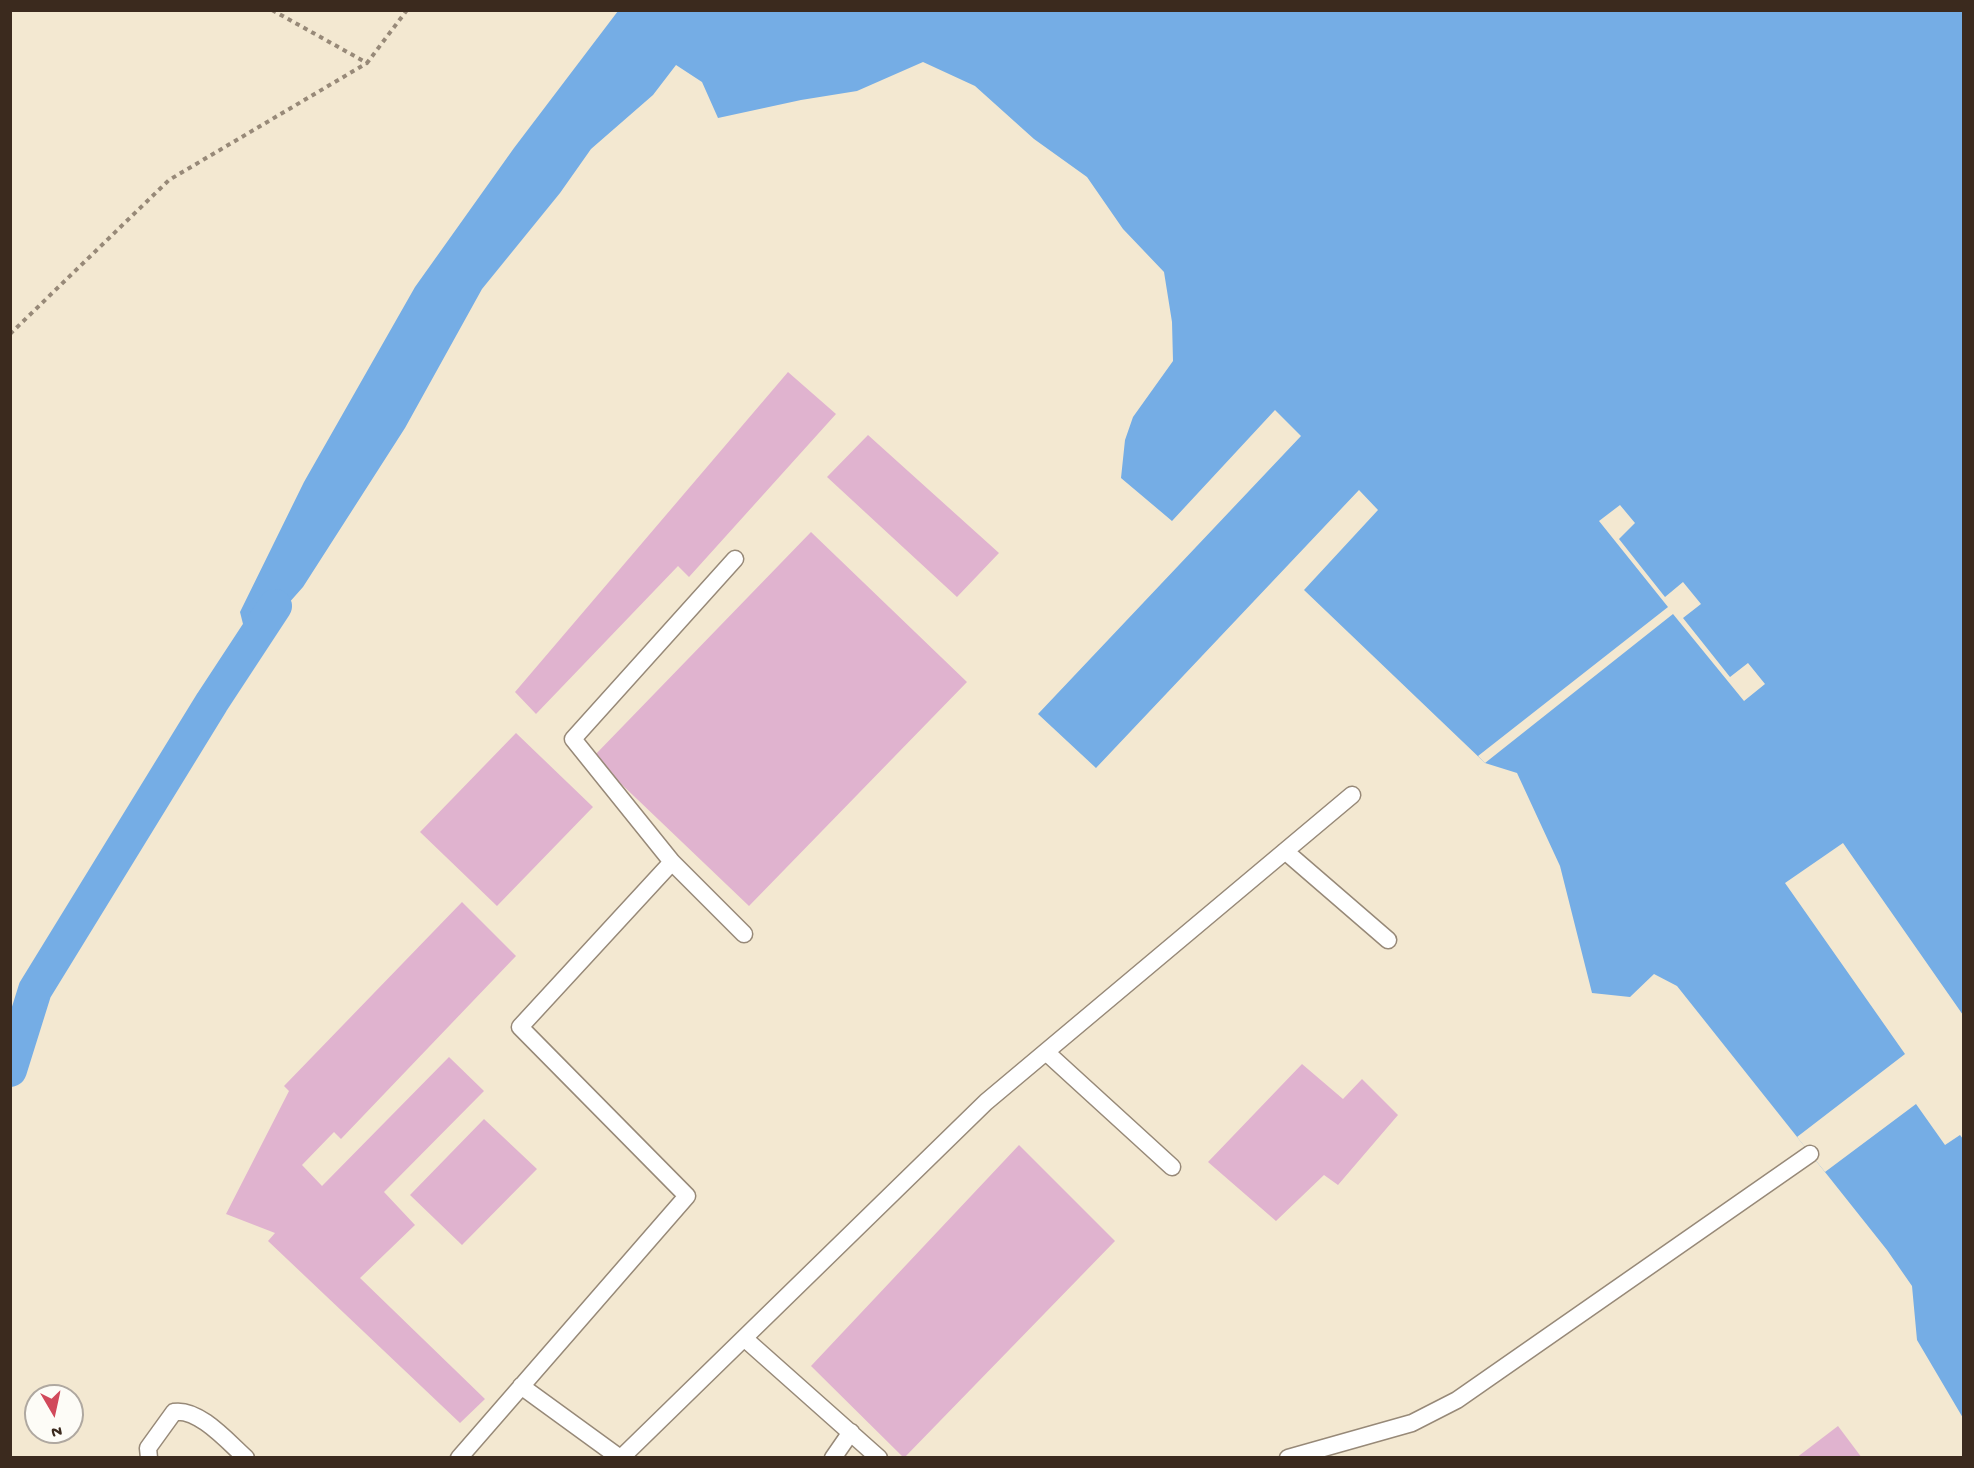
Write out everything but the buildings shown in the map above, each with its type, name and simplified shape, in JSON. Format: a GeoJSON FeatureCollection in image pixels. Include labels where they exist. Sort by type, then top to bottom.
{"type":"FeatureCollection","features":[{"type":"Feature","properties":{"kind":"lane"},"geometry":{"type":"LineString","coordinates":[[735,559],[573,739],[672,862],[744,934]]}},
{"type":"Feature","properties":{"kind":"lane"},"geometry":{"type":"LineString","coordinates":[[521,1386],[620,1458],[986,1102],[1352,795]]}},
{"type":"Feature","properties":{"kind":"lane"},"geometry":{"type":"LineString","coordinates":[[1285,851],[1388,940]]}},
{"type":"Feature","properties":{"kind":"lane"},"geometry":{"type":"LineString","coordinates":[[459,1458],[687,1196],[520,1027],[672,862]]}},
{"type":"Feature","properties":{"kind":"lane"},"geometry":{"type":"LineString","coordinates":[[1046,1052],[1172,1167]]}},
{"type":"Feature","properties":{"kind":"lane"},"geometry":{"type":"LineString","coordinates":[[1288,1458],[1412,1423],[1457,1400],[1810,1154]]}},
{"type":"Feature","properties":{"kind":"lane"},"geometry":{"type":"LineString","coordinates":[[744,1338],[879,1458]]}},
{"type":"Feature","properties":{"kind":"lane"},"geometry":{"type":"LineString","coordinates":[[149,1458],[148,1448],[174,1412],[183,1410],[197,1416],[246,1458]]}},
{"type":"Feature","properties":{"kind":"lane"},"geometry":{"type":"LineString","coordinates":[[833,1458],[851,1432]]}},
{"type":"Feature","properties":{"kind":"path"},"geometry":{"type":"LineString","coordinates":[[272,10],[367,63]]}},
{"type":"Feature","properties":{"kind":"path"},"geometry":{"type":"LineString","coordinates":[[10,333],[169,180],[367,63],[407,10]]}},
{"type":"Feature","properties":{"kind":"water"},"geometry":{"type":"Polygon","coordinates":[[[618,11],[1963,11],[1963,1418],[1917,1340],[1912,1286],[1887,1250],[1677,986],[1654,974],[1630,997],[1592,993],[1560,866],[1517,773],[1485,763],[1304,590],[1378,510],[1359,490],[1096,768],[1038,714],[1301,436],[1275,410],[1172,521],[1121,478],[1125,440],[1133,417],[1173,361],[1172,322],[1164,272],[1123,229],[1087,177],[1034,139],[975,86],[923,62],[857,91],[801,100],[718,118],[702,82],[676,65],[653,95],[591,149],[560,193],[482,289],[405,428],[303,587],[249,648],[240,612],[304,482],[415,287],[514,148],[618,11]]]}},
{"type":"Feature","properties":{"kind":"pier"},"geometry":{"type":"Polygon","coordinates":[[[1620,505],[1635,523],[1619,539],[1665,597],[1683,582],[1701,604],[1683,618],[1730,677],[1748,663],[1765,684],[1744,701],[1673,614],[1485,763],[1478,756],[1668,607],[1599,521],[1620,505]]]}},
{"type":"Feature","properties":{"kind":"pier"},"geometry":{"type":"Polygon","coordinates":[[[1843,843],[1963,1015],[1963,1139],[1960,1135],[1945,1145],[1916,1104],[1825,1172],[1797,1137],[1905,1054],[1785,883],[1843,843]]]}},
{"type":"Feature","properties":{"kind":"waterway"},"geometry":{"type":"LineString","coordinates":[[10,1070],[35,990],[212,702],[275,606]]}}]}
